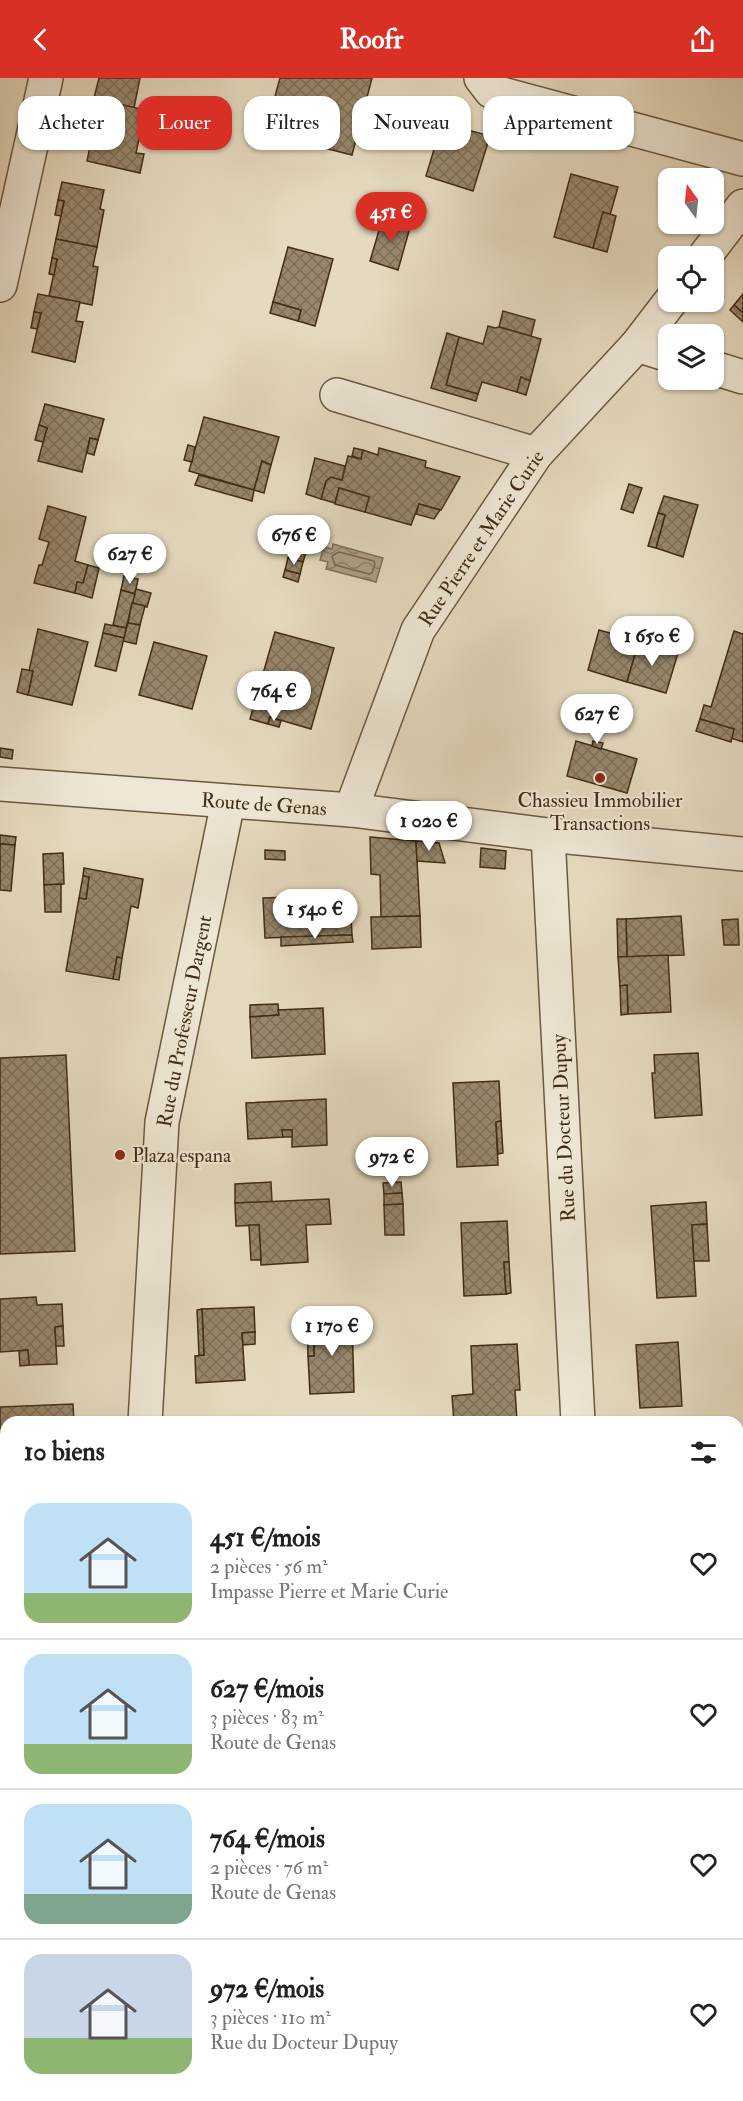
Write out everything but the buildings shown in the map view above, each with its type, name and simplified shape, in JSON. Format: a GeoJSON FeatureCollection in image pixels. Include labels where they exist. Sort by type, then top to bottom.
{"type":"FeatureCollection","features":[{"type":"Feature","properties":{"kind":"street"},"geometry":{"type":"LineString","coordinates":[[0,285],[5,236],[46,78]]}},
{"type":"Feature","properties":{"kind":"street"},"geometry":{"type":"LineString","coordinates":[[481,78],[490,91],[743,159]]}},
{"type":"Feature","properties":{"kind":"street"},"geometry":{"type":"LineString","coordinates":[[713,246],[743,206]]}},
{"type":"Feature","properties":{"kind":"street","name":"Rue Pierre et Marie Curie"},"geometry":{"type":"LineString","coordinates":[[351,810],[418,630],[536,454],[637,345],[662,312]]}},
{"type":"Feature","properties":{"kind":"street"},"geometry":{"type":"LineString","coordinates":[[637,345],[658,352]]}},
{"type":"Feature","properties":{"kind":"street"},"geometry":{"type":"LineString","coordinates":[[724,371],[743,377]]}},
{"type":"Feature","properties":{"kind":"street"},"geometry":{"type":"LineString","coordinates":[[337,395],[536,454]]}},
{"type":"Feature","properties":{"kind":"street","name":"Route de Genas"},"geometry":{"type":"LineString","coordinates":[[0,784],[351,810],[548,835],[743,854]]}},
{"type":"Feature","properties":{"kind":"street","name":"Rue du Professeur Dargent"},"geometry":{"type":"LineString","coordinates":[[145,1416],[162,1122],[228,802]]}},
{"type":"Feature","properties":{"kind":"street","name":"Rue du Docteur Dupuy"},"geometry":{"type":"LineString","coordinates":[[548,835],[578,1416]]}},
{"type":"Feature","properties":{"kind":"water"},"geometry":{"type":"Polygon","coordinates":[[[333,544],[383,558],[376,582],[326,569],[328,562],[320,560],[324,547],[332,549],[333,544]]]}},
{"type":"Feature","properties":{"kind":"place","name":"Chassieu Immobilier Transactions"},"geometry":{"type":"Point","coordinates":[600,778]}},
{"type":"Feature","properties":{"kind":"place","name":"Plaza espana"},"geometry":{"type":"Point","coordinates":[120,1155]}}]}
